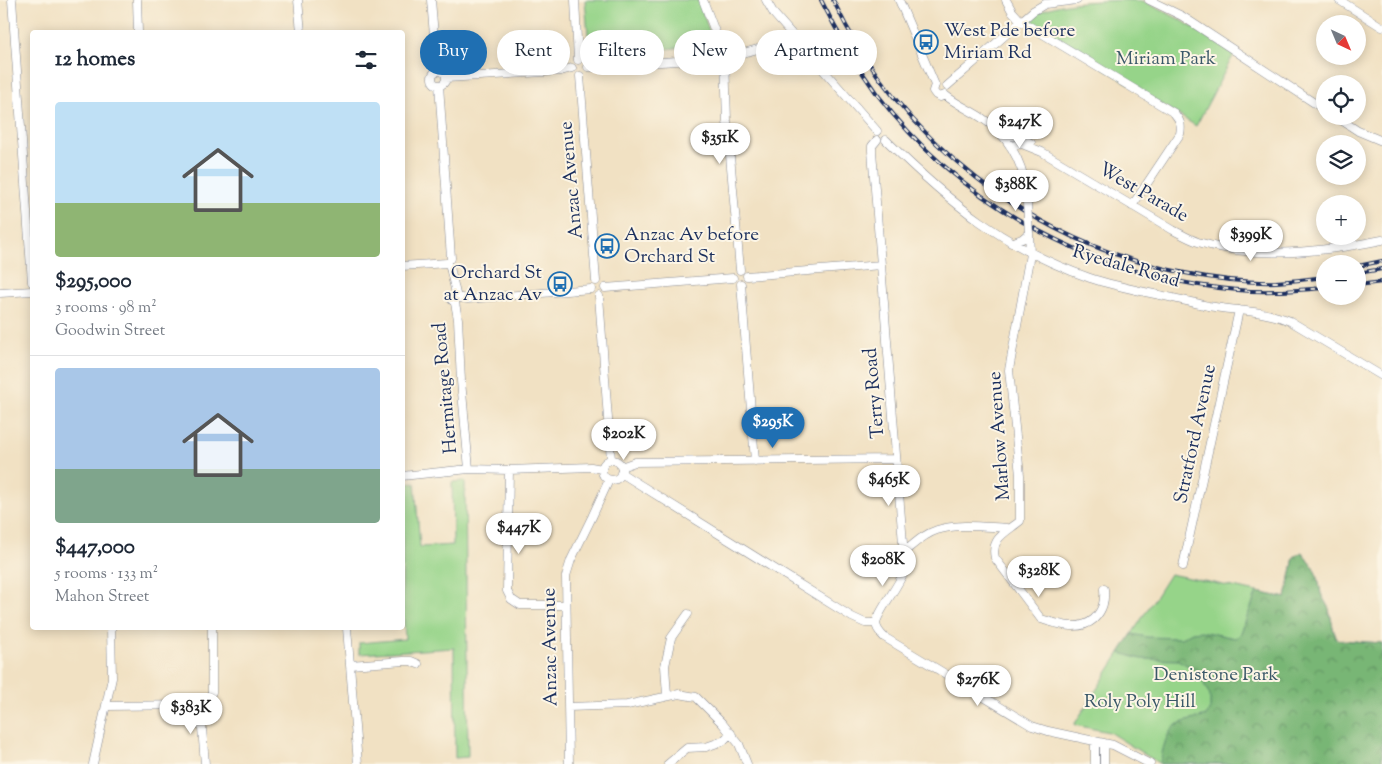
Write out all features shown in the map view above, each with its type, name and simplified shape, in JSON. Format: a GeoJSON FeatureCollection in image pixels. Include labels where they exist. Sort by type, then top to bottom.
{"type":"FeatureCollection","features":[{"type":"Feature","properties":{"kind":"street"},"geometry":{"type":"LineString","coordinates":[[12,0],[30,254]]}},
{"type":"Feature","properties":{"kind":"street"},"geometry":{"type":"LineString","coordinates":[[137,0],[138,30]]}},
{"type":"Feature","properties":{"kind":"street"},"geometry":{"type":"LineString","coordinates":[[298,0],[301,30]]}},
{"type":"Feature","properties":{"kind":"street"},"geometry":{"type":"LineString","coordinates":[[431,0],[434,30]]}},
{"type":"Feature","properties":{"kind":"street"},"geometry":{"type":"LineString","coordinates":[[575,0],[578,60],[574,62],[572,68],[573,73],[580,76]]}},
{"type":"Feature","properties":{"kind":"street"},"geometry":{"type":"LineString","coordinates":[[703,0],[714,30]]}},
{"type":"Feature","properties":{"kind":"street"},"geometry":{"type":"LineString","coordinates":[[766,0],[774,14],[788,30]]}},
{"type":"Feature","properties":{"kind":"street"},"geometry":{"type":"LineString","coordinates":[[899,0],[935,85],[933,88],[936,95],[940,97],[945,95],[984,119],[1006,141]]}},
{"type":"Feature","properties":{"kind":"street"},"geometry":{"type":"LineString","coordinates":[[1006,0],[1012,11],[1021,21],[1174,113],[1179,118],[1180,134],[1132,206]]}},
{"type":"Feature","properties":{"kind":"street"},"geometry":{"type":"LineString","coordinates":[[946,86],[1033,11],[1045,4],[1077,0]]}},
{"type":"Feature","properties":{"kind":"street"},"geometry":{"type":"LineString","coordinates":[[1149,0],[1182,16],[1316,104]]}},
{"type":"Feature","properties":{"kind":"street"},"geometry":{"type":"LineString","coordinates":[[1339,0],[1382,28]]}},
{"type":"Feature","properties":{"kind":"street"},"geometry":{"type":"LineString","coordinates":[[446,78],[561,71],[572,68]]}},
{"type":"Feature","properties":{"kind":"street"},"geometry":{"type":"LineString","coordinates":[[433,75],[434,82],[439,84],[443,83],[446,78]]}},
{"type":"Feature","properties":{"kind":"street"},"geometry":{"type":"LineString","coordinates":[[726,75],[727,121],[740,270]]}},
{"type":"Feature","properties":{"kind":"street"},"geometry":{"type":"LineString","coordinates":[[828,75],[878,131]]}},
{"type":"Feature","properties":{"kind":"street","name":"Anzac Avenue"},"geometry":{"type":"LineString","coordinates":[[580,76],[596,281]]}},
{"type":"Feature","properties":{"kind":"street"},"geometry":{"type":"LineString","coordinates":[[935,85],[941,82],[946,86],[947,91],[945,95]]}},
{"type":"Feature","properties":{"kind":"street","name":"Hermitage Road"},"geometry":{"type":"LineString","coordinates":[[439,84],[450,263],[457,298],[461,381],[469,469]]}},
{"type":"Feature","properties":{"kind":"street"},"geometry":{"type":"LineString","coordinates":[[1349,125],[1382,141]]}},
{"type":"Feature","properties":{"kind":"street"},"geometry":{"type":"LineString","coordinates":[[883,130],[886,132],[886,140],[882,142],[877,140],[875,135],[878,131],[883,130]]}},
{"type":"Feature","properties":{"kind":"street","name":"West Parade"},"geometry":{"type":"LineString","coordinates":[[1006,141],[1025,139],[1042,152],[1132,206],[1196,241],[1226,249],[1304,252],[1348,247],[1382,240]]}},
{"type":"Feature","properties":{"kind":"street","name":"Terry Road"},"geometry":{"type":"LineString","coordinates":[[876,623],[902,579],[905,569],[872,151],[872,146],[877,140]]}},
{"type":"Feature","properties":{"kind":"street","name":"Ryedale Road"},"geometry":{"type":"LineString","coordinates":[[886,140],[920,173],[953,201],[993,232],[1030,254],[1092,278],[1209,306],[1263,312],[1290,321],[1382,376]]}},
{"type":"Feature","properties":{"kind":"street","name":"West Parade"},"geometry":{"type":"LineString","coordinates":[[1006,141],[1022,144],[1042,152]]}},
{"type":"Feature","properties":{"kind":"street","name":"Marlow Avenue"},"geometry":{"type":"LineString","coordinates":[[1006,141],[1022,168],[1026,189],[1030,254],[1009,370],[1020,475],[1020,521],[1014,526],[1007,528],[993,551],[995,558],[1040,619],[1075,627],[1088,624],[1100,613],[1105,599],[1104,589]]}},
{"type":"Feature","properties":{"kind":"street"},"geometry":{"type":"LineString","coordinates":[[1011,243],[1029,233]]}},
{"type":"Feature","properties":{"kind":"street"},"geometry":{"type":"LineString","coordinates":[[405,266],[450,263]]}},
{"type":"Feature","properties":{"kind":"street"},"geometry":{"type":"LineString","coordinates":[[747,276],[880,265]]}},
{"type":"Feature","properties":{"kind":"street"},"geometry":{"type":"LineString","coordinates":[[740,270],[747,276]]}},
{"type":"Feature","properties":{"kind":"street"},"geometry":{"type":"LineString","coordinates":[[733,278],[736,272],[740,270]]}},
{"type":"Feature","properties":{"kind":"street"},"geometry":{"type":"LineString","coordinates":[[733,278],[736,283],[741,284],[746,282],[747,276]]}},
{"type":"Feature","properties":{"kind":"street"},"geometry":{"type":"LineString","coordinates":[[605,288],[733,278]]}},
{"type":"Feature","properties":{"kind":"street"},"geometry":{"type":"LineString","coordinates":[[590,289],[596,281],[601,282],[605,288]]}},
{"type":"Feature","properties":{"kind":"street"},"geometry":{"type":"LineString","coordinates":[[741,284],[755,461]]}},
{"type":"Feature","properties":{"kind":"street"},"geometry":{"type":"LineString","coordinates":[[598,296],[603,294],[605,288]]}},
{"type":"Feature","properties":{"kind":"street"},"geometry":{"type":"LineString","coordinates":[[457,298],[468,299],[590,289]]}},
{"type":"Feature","properties":{"kind":"street"},"geometry":{"type":"LineString","coordinates":[[590,289],[592,293],[598,296]]}},
{"type":"Feature","properties":{"kind":"street"},"geometry":{"type":"LineString","coordinates":[[0,293],[30,291]]}},
{"type":"Feature","properties":{"kind":"street"},"geometry":{"type":"LineString","coordinates":[[598,296],[611,460]]}},
{"type":"Feature","properties":{"kind":"street","name":"Stratford Avenue"},"geometry":{"type":"LineString","coordinates":[[1183,566],[1240,310]]}},
{"type":"Feature","properties":{"kind":"street"},"geometry":{"type":"LineString","coordinates":[[611,460],[602,469],[604,476],[609,480],[616,479],[621,470],[635,462],[896,459]]}},
{"type":"Feature","properties":{"kind":"street"},"geometry":{"type":"LineString","coordinates":[[611,460],[617,462],[621,470],[635,481],[852,617],[865,623],[876,623],[877,629],[884,637],[1032,726],[1113,744],[1150,764]]}},
{"type":"Feature","properties":{"kind":"street"},"geometry":{"type":"LineString","coordinates":[[635,481],[631,474],[633,466],[650,462]]}},
{"type":"Feature","properties":{"kind":"street"},"geometry":{"type":"LineString","coordinates":[[405,476],[469,469],[508,470],[591,467],[602,469]]}},
{"type":"Feature","properties":{"kind":"street"},"geometry":{"type":"LineString","coordinates":[[508,470],[507,591],[511,599],[520,605],[566,605]]}},
{"type":"Feature","properties":{"kind":"street","name":"Anzac Avenue"},"geometry":{"type":"LineString","coordinates":[[569,764],[567,568],[609,480]]}},
{"type":"Feature","properties":{"kind":"street"},"geometry":{"type":"LineString","coordinates":[[904,552],[935,530],[960,525],[1007,528]]}},
{"type":"Feature","properties":{"kind":"street"},"geometry":{"type":"LineString","coordinates":[[667,695],[665,666],[671,638],[688,614]]}},
{"type":"Feature","properties":{"kind":"street"},"geometry":{"type":"LineString","coordinates":[[93,764],[112,678],[111,630]]}},
{"type":"Feature","properties":{"kind":"street"},"geometry":{"type":"LineString","coordinates":[[106,706],[200,704],[208,700],[212,692],[212,630]]}},
{"type":"Feature","properties":{"kind":"street"},"geometry":{"type":"LineString","coordinates":[[348,630],[358,764]]}},
{"type":"Feature","properties":{"kind":"street"},"geometry":{"type":"LineString","coordinates":[[350,665],[404,660],[418,664]]}},
{"type":"Feature","properties":{"kind":"street"},"geometry":{"type":"LineString","coordinates":[[568,707],[627,705],[667,695],[679,694],[696,697],[722,722],[739,744],[747,764]]}},
{"type":"Feature","properties":{"kind":"street"},"geometry":{"type":"LineString","coordinates":[[200,704],[205,764]]}},
{"type":"Feature","properties":{"kind":"street"},"geometry":{"type":"LineString","coordinates":[[668,764],[688,748],[706,747],[723,741],[731,734]]}},
{"type":"Feature","properties":{"kind":"street"},"geometry":{"type":"LineString","coordinates":[[1095,741],[1095,764]]}},
{"type":"Feature","properties":{"kind":"street"},"geometry":{"type":"LineString","coordinates":[[1104,743],[1104,764]]}},
{"type":"Feature","properties":{"kind":"green space"},"geometry":{"type":"Polygon","coordinates":[[[585,0],[698,0],[709,30],[674,30],[674,48],[664,49],[664,30],[588,30],[585,0]]]}},
{"type":"Feature","properties":{"kind":"green space","name":"Miriam Park"},"geometry":{"type":"Polygon","coordinates":[[[1122,0],[1143,1],[1181,20],[1234,54],[1196,126],[1028,20],[1037,13],[1060,5],[1122,0]]]}},
{"type":"Feature","properties":{"kind":"green space"},"geometry":{"type":"Polygon","coordinates":[[[465,481],[468,757],[455,758],[454,648],[359,654],[359,643],[405,639],[405,484],[415,483],[420,547],[453,545],[452,482],[465,481]]]}},
{"type":"Feature","properties":{"kind":"green space","name":"Denistone Park"},"geometry":{"type":"Polygon","coordinates":[[[1302,552],[1312,565],[1318,578],[1321,594],[1329,609],[1334,632],[1338,640],[1382,643],[1382,764],[1160,764],[1109,732],[1074,725],[1170,574],[1286,598],[1294,557],[1302,552]]]}},
{"type":"Feature","properties":{"kind":"green space","name":"Denistone Park"},"geometry":{"type":"Polygon","coordinates":[[[1302,552],[1312,565],[1318,578],[1321,594],[1329,609],[1334,632],[1338,640],[1382,643],[1382,764],[1160,764],[1165,742],[1170,731],[1185,721],[1206,716],[1210,710],[1210,696],[1201,678],[1192,668],[1178,660],[1141,659],[1120,653],[1132,634],[1147,637],[1181,638],[1192,632],[1201,631],[1235,638],[1240,635],[1257,592],[1286,598],[1294,557],[1302,552]]]}},
{"type":"Feature","properties":{"kind":"railway"},"geometry":{"type":"LineString","coordinates":[[821,0],[847,48],[869,83],[911,134],[950,171],[992,203],[1037,230],[1085,253],[1134,270],[1186,283],[1249,291],[1316,289]]}},
{"type":"Feature","properties":{"kind":"railway"},"geometry":{"type":"LineString","coordinates":[[833,0],[861,51],[895,98],[934,141],[977,178],[1024,211],[1075,238],[1129,259],[1185,273],[1253,282],[1316,278]]}},
{"type":"Feature","properties":{"kind":"railway"},"geometry":{"type":"LineString","coordinates":[[1366,264],[1382,261]]}},
{"type":"Feature","properties":{"kind":"railway"},"geometry":{"type":"LineString","coordinates":[[1366,272],[1382,269]]}},
{"type":"Feature","properties":{"kind":"railway"},"geometry":{"type":"LineString","coordinates":[[1366,284],[1382,282]]}},
{"type":"Feature","properties":{"kind":"place","name":"West Pde before Miriam Rd"},"geometry":{"type":"Point","coordinates":[926,42]}},
{"type":"Feature","properties":{"kind":"place","name":"Anzac Av before Orchard St"},"geometry":{"type":"Point","coordinates":[607,246]}},
{"type":"Feature","properties":{"kind":"place","name":"Orchard St at Anzac Av"},"geometry":{"type":"Point","coordinates":[560,284]}},
{"type":"Feature","properties":{"kind":"park label","name":"Roly Poly Hill"},"geometry":{"type":"Point","coordinates":[1140,702]}}]}
